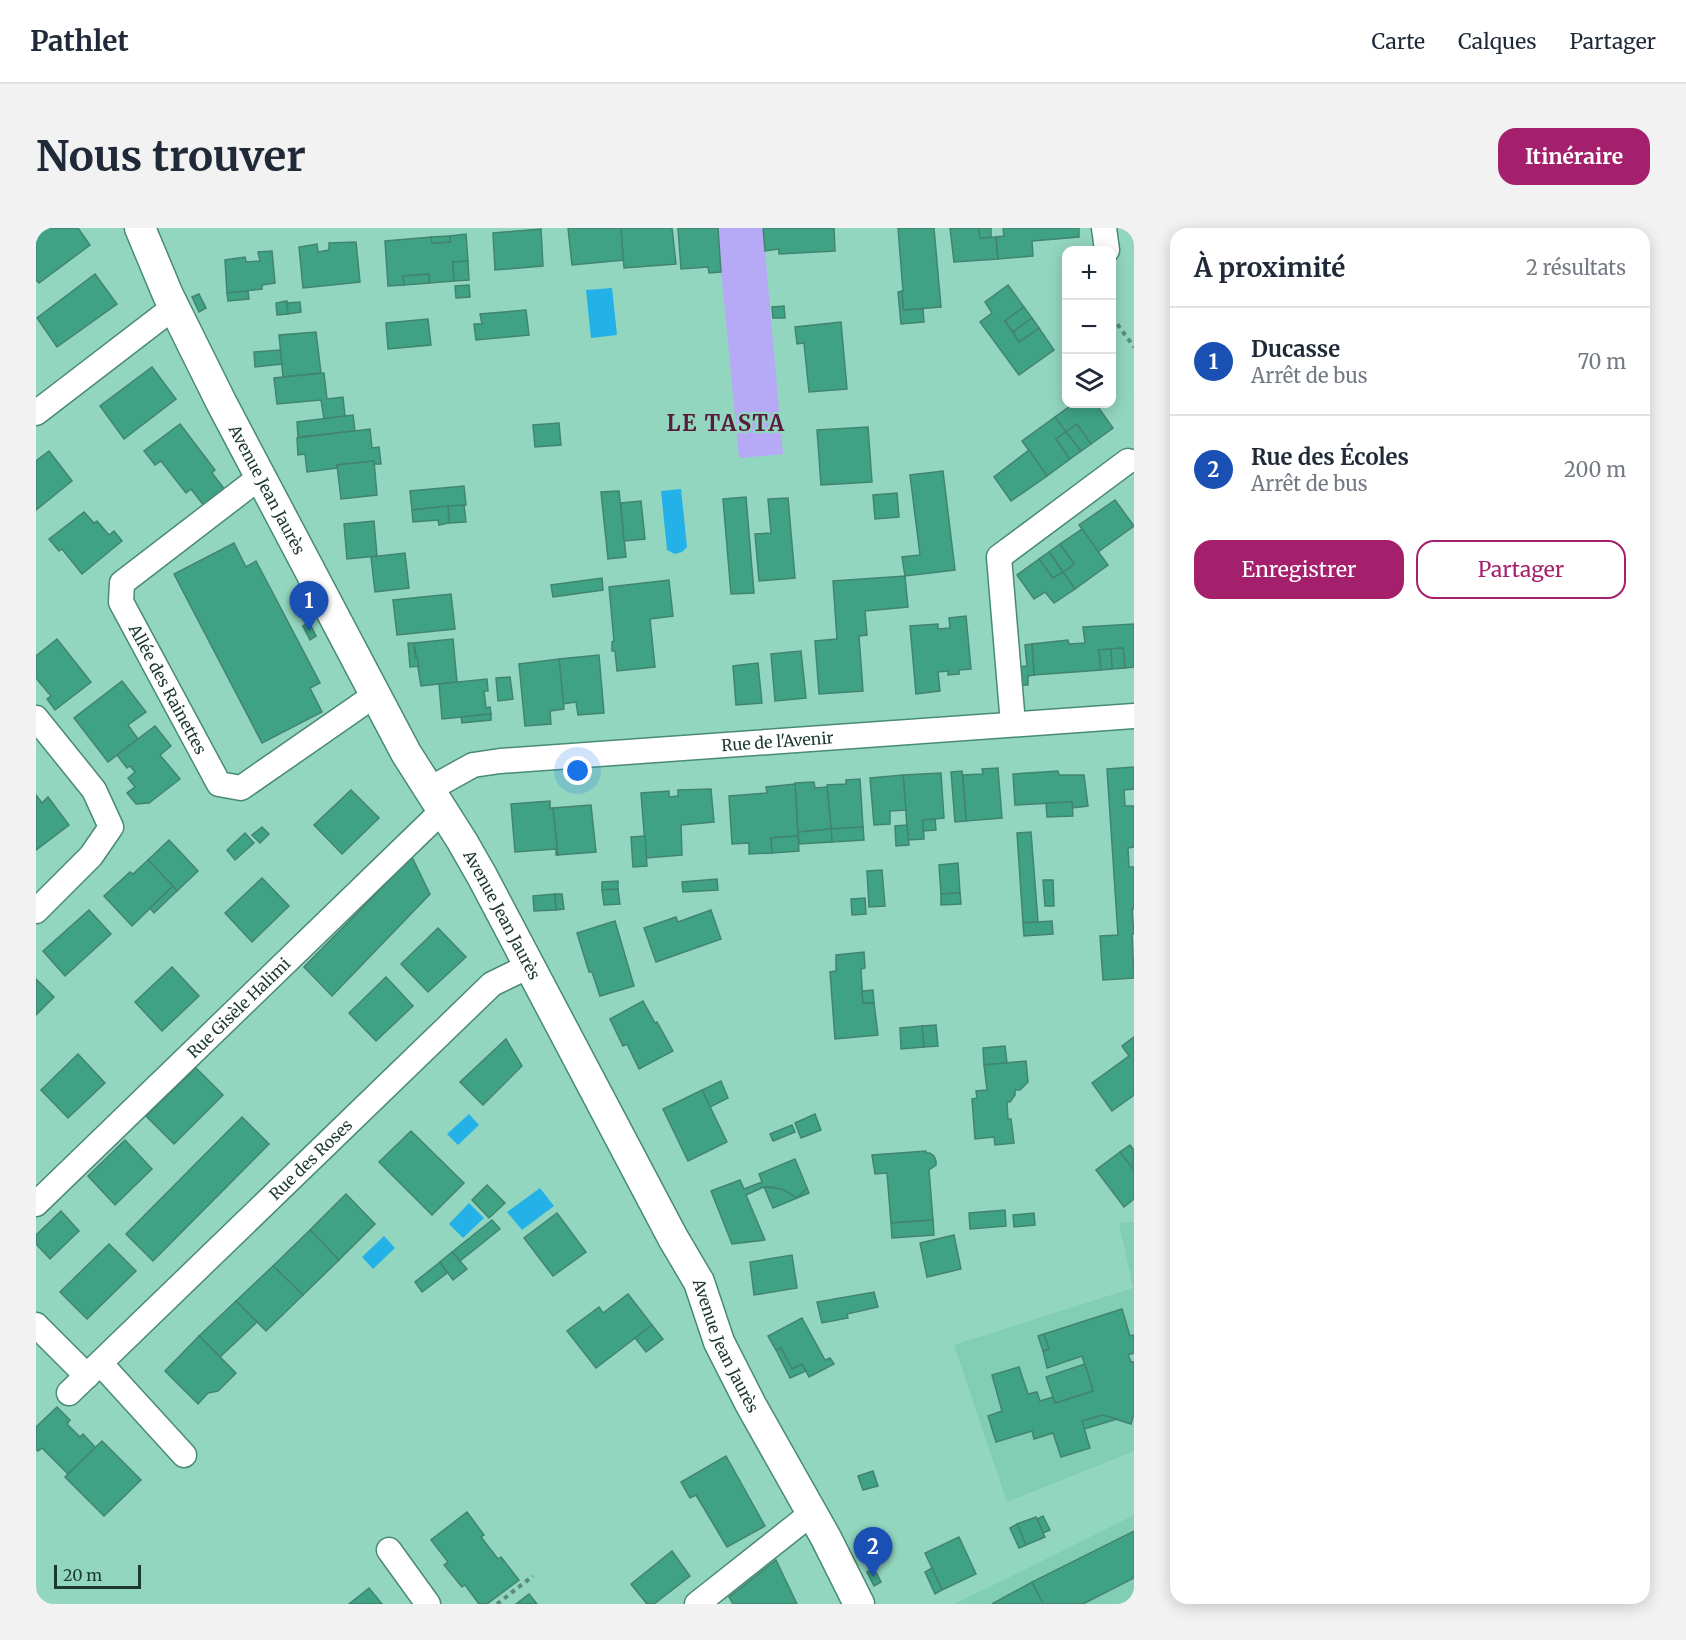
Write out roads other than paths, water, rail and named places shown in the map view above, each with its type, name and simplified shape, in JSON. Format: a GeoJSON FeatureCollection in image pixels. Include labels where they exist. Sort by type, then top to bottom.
{"type":"FeatureCollection","features":[{"type":"Feature","properties":{"kind":"street","name":"Avenue Jean Jaurès"},"geometry":{"type":"LineString","coordinates":[[140,228],[174,307],[260,477],[375,695],[482,876],[673,1238],[699,1282],[719,1342],[859,1604]]}},
{"type":"Feature","properties":{"kind":"street"},"geometry":{"type":"LineString","coordinates":[[1104,228],[1106,246]]}},
{"type":"Feature","properties":{"kind":"street"},"geometry":{"type":"LineString","coordinates":[[36,413],[174,307]]}},
{"type":"Feature","properties":{"kind":"street"},"geometry":{"type":"LineString","coordinates":[[1013,724],[999,556],[1128,461]]}},
{"type":"Feature","properties":{"kind":"street","name":"Allée des Rainettes"},"geometry":{"type":"LineString","coordinates":[[260,477],[122,583],[121,602],[219,784],[241,788],[375,695]]}},
{"type":"Feature","properties":{"kind":"street","name":"Rue de l'Avenir"},"geometry":{"type":"LineString","coordinates":[[435,800],[472,765],[500,761],[1134,716]]}},
{"type":"Feature","properties":{"kind":"street"},"geometry":{"type":"LineString","coordinates":[[36,718],[94,790],[111,827],[91,856],[36,911]]}},
{"type":"Feature","properties":{"kind":"street","name":"Rue Gisèle Halimi"},"geometry":{"type":"LineString","coordinates":[[36,1204],[435,800]]}},
{"type":"Feature","properties":{"kind":"street","name":"Rue des Roses"},"geometry":{"type":"LineString","coordinates":[[69,1394],[492,984],[529,966]]}},
{"type":"Feature","properties":{"kind":"street"},"geometry":{"type":"LineString","coordinates":[[36,1324],[94,1370],[184,1455]]}},
{"type":"Feature","properties":{"kind":"street"},"geometry":{"type":"LineString","coordinates":[[698,1604],[812,1513]]}},
{"type":"Feature","properties":{"kind":"street"},"geometry":{"type":"LineString","coordinates":[[389,1550],[428,1604]]}},
{"type":"Feature","properties":{"kind":"water"},"geometry":{"type":"Polygon","coordinates":[[[612,288],[617,335],[591,338],[586,290],[612,288]]]}},
{"type":"Feature","properties":{"kind":"water"},"geometry":{"type":"Polygon","coordinates":[[[681,489],[687,547],[675,554],[667,550],[661,491],[681,489]]]}},
{"type":"Feature","properties":{"kind":"water"},"geometry":{"type":"Polygon","coordinates":[[[469,1114],[479,1125],[458,1145],[447,1134],[469,1114]]]}},
{"type":"Feature","properties":{"kind":"water"},"geometry":{"type":"Polygon","coordinates":[[[540,1188],[554,1206],[522,1230],[507,1212],[540,1188]]]}},
{"type":"Feature","properties":{"kind":"water"},"geometry":{"type":"Polygon","coordinates":[[[469,1203],[484,1218],[463,1238],[449,1224],[469,1203]]]}},
{"type":"Feature","properties":{"kind":"water"},"geometry":{"type":"Polygon","coordinates":[[[384,1236],[395,1248],[373,1269],[362,1257],[384,1236]]]}},
{"type":"Feature","properties":{"kind":"place","name":"Ducasse"},"geometry":{"type":"Point","coordinates":[309,631]}},
{"type":"Feature","properties":{"kind":"place","name":"Rue des Écoles"},"geometry":{"type":"Point","coordinates":[873,1577]}},
{"type":"Feature","properties":{"kind":"district","name":"LE TASTA"},"geometry":{"type":"Point","coordinates":[726,423]}}]}
